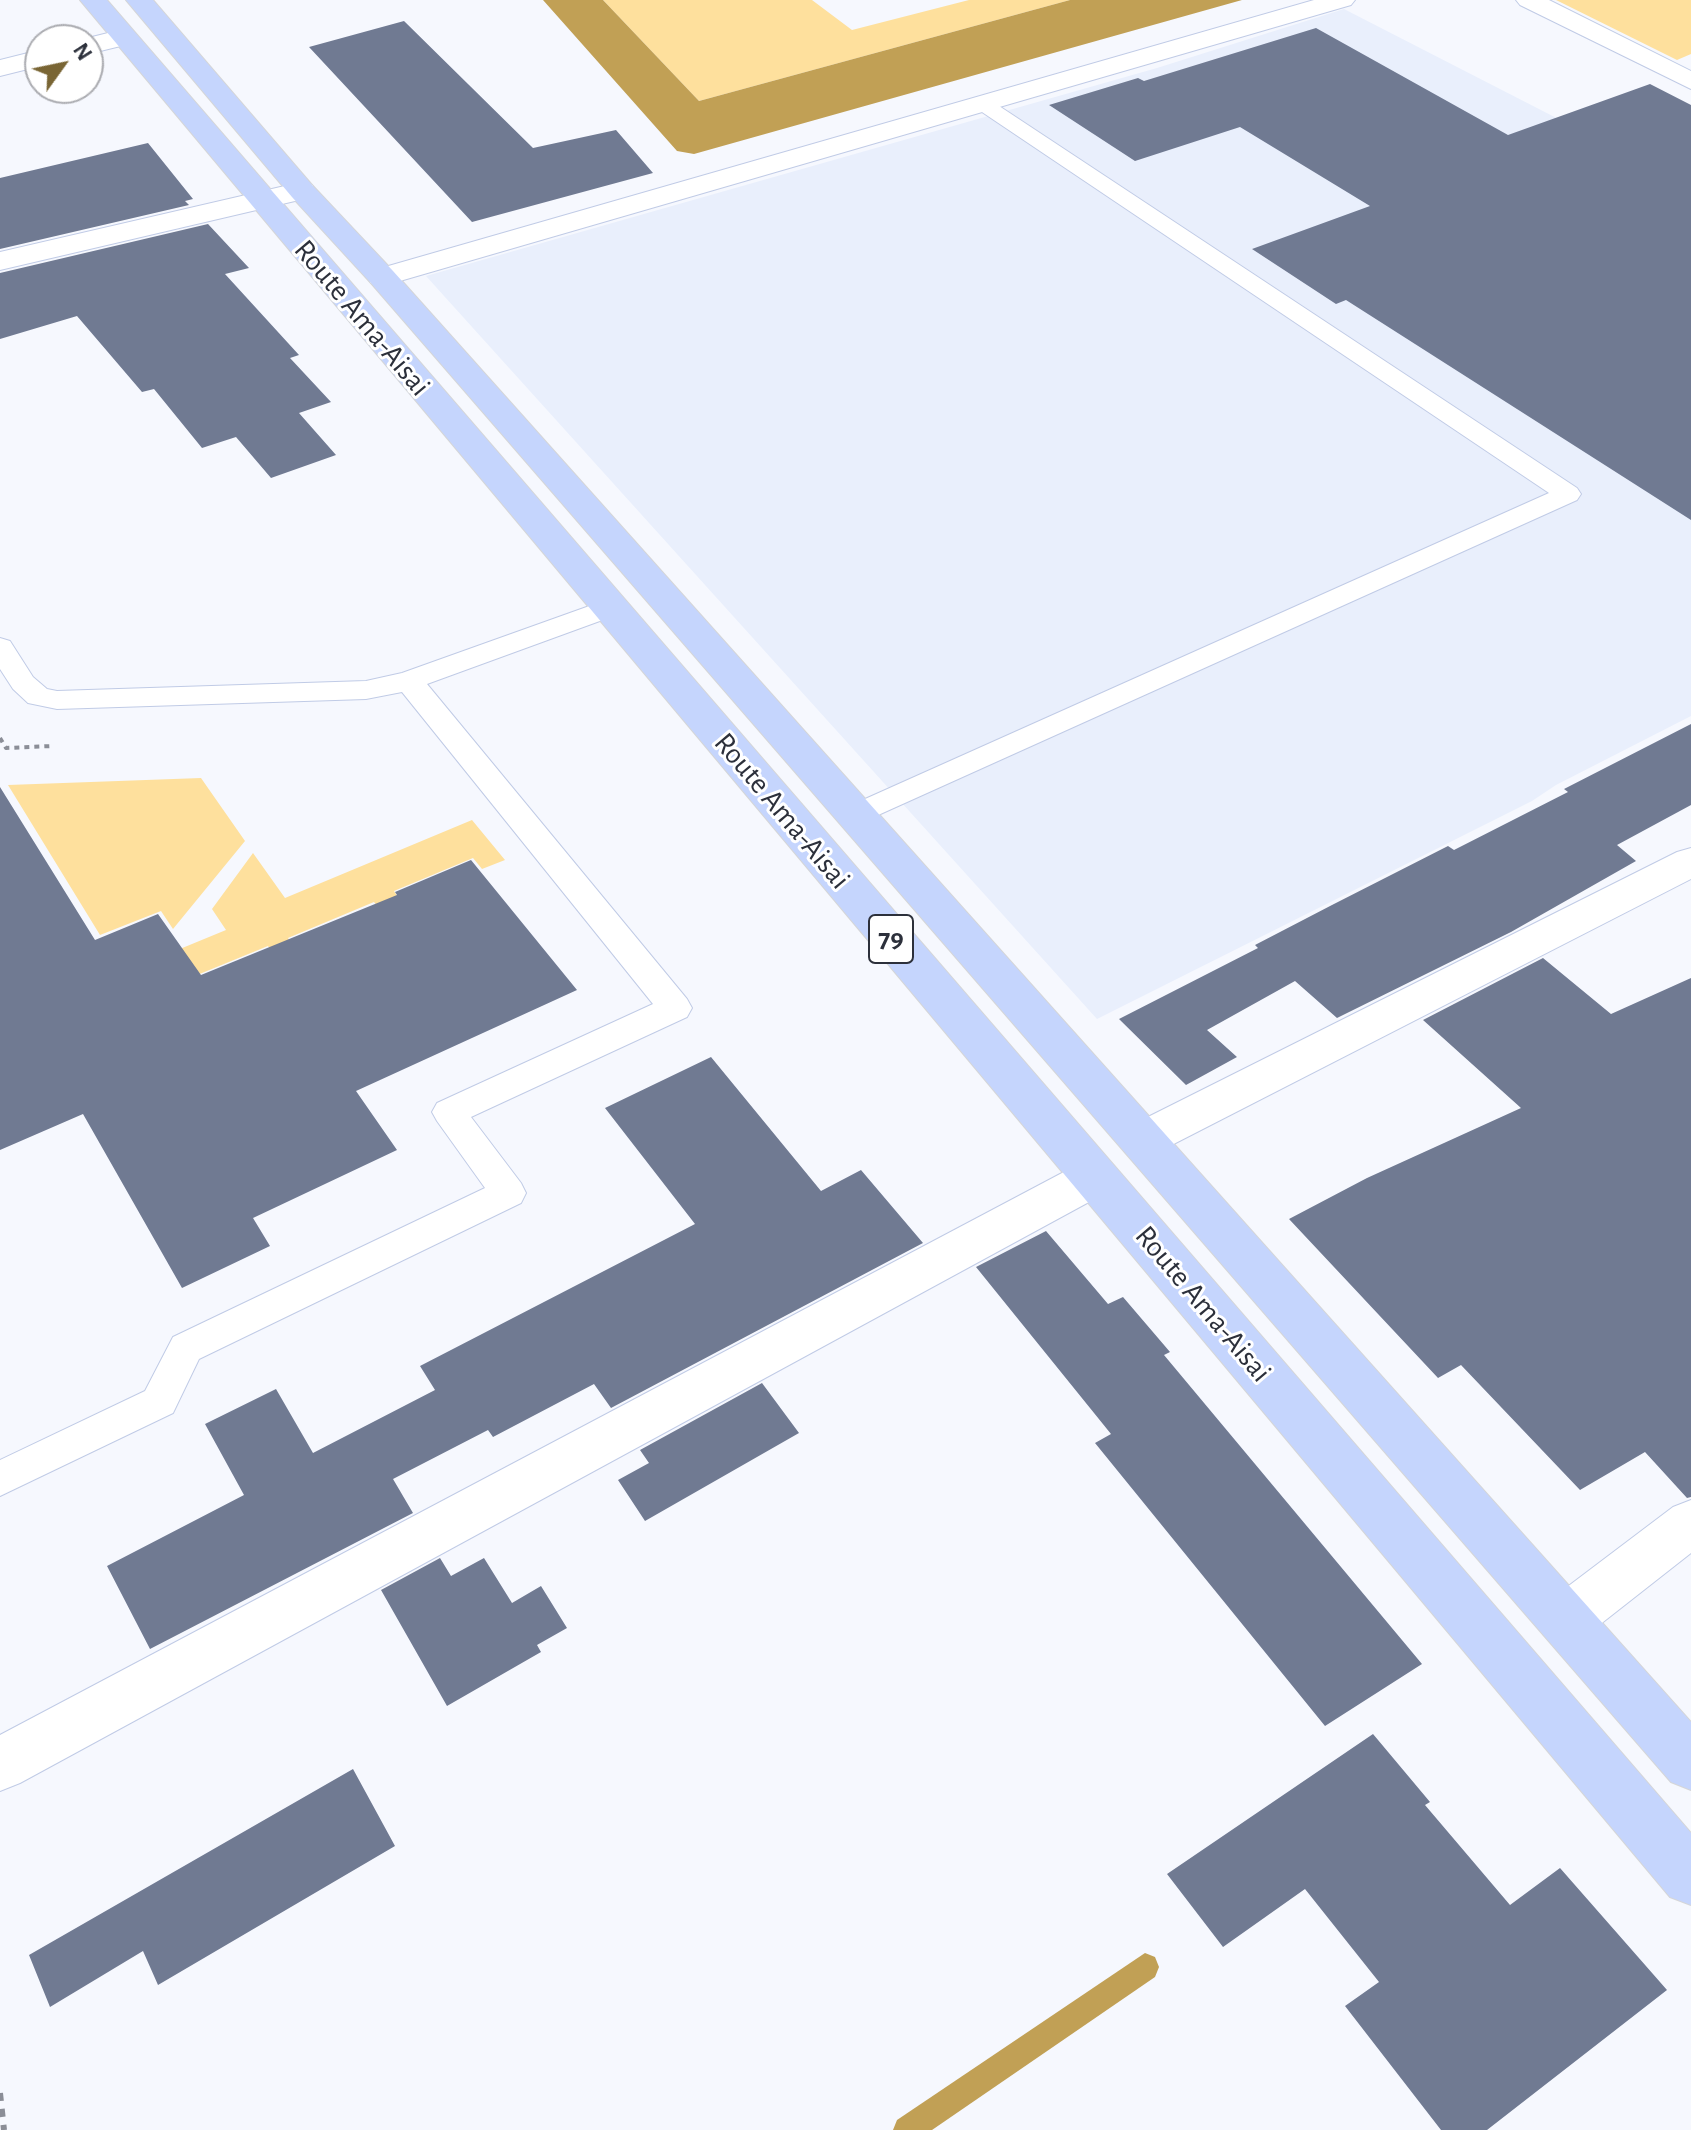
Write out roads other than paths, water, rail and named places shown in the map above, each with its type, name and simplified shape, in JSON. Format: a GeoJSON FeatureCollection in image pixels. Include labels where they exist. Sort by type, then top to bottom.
{"type":"FeatureCollection","features":[{"type":"Feature","properties":{"kind":"main road","name":"Route Ama-Aisai"},"geometry":{"type":"LineString","coordinates":[[93,0],[1691,1877]]}},
{"type":"Feature","properties":{"kind":"main road","name":"Route Ama-Aisai"},"geometry":{"type":"LineString","coordinates":[[117,27],[302,191],[382,277],[1691,1763]]}},
{"type":"Feature","properties":{"kind":"street"},"geometry":{"type":"LineString","coordinates":[[382,277],[1342,0]]}},
{"type":"Feature","properties":{"kind":"street"},"geometry":{"type":"LineString","coordinates":[[1529,0],[1690,79]]}},
{"type":"Feature","properties":{"kind":"street"},"geometry":{"type":"LineString","coordinates":[[0,68],[24,62]]}},
{"type":"Feature","properties":{"kind":"street"},"geometry":{"type":"LineString","coordinates":[[0,261],[302,191]]}},
{"type":"Feature","properties":{"kind":"street"},"geometry":{"type":"LineString","coordinates":[[1142,1140],[1691,862]]}},
{"type":"Feature","properties":{"kind":"street"},"geometry":{"type":"LineString","coordinates":[[0,1764],[1095,1177]]}},
{"type":"Feature","properties":{"kind":"street"},"geometry":{"type":"LineString","coordinates":[[1565,1620],[1691,1523]]}},
{"type":"Feature","properties":{"kind":"lane"},"geometry":{"type":"LineString","coordinates":[[856,815],[1568,494],[983,104]]}},
{"type":"Feature","properties":{"kind":"lane"},"geometry":{"type":"LineString","coordinates":[[0,647],[23,683],[38,696],[57,700],[83,702],[366,690],[409,681],[609,608]]}},
{"type":"Feature","properties":{"kind":"lane"},"geometry":{"type":"LineString","coordinates":[[0,1479],[159,1402],[186,1348],[508,1193],[449,1112],[675,1008],[409,681]]}},
{"type":"Feature","properties":{"kind":"waterway"},"geometry":{"type":"LineString","coordinates":[[907,2130],[1145,1967]]}}]}
